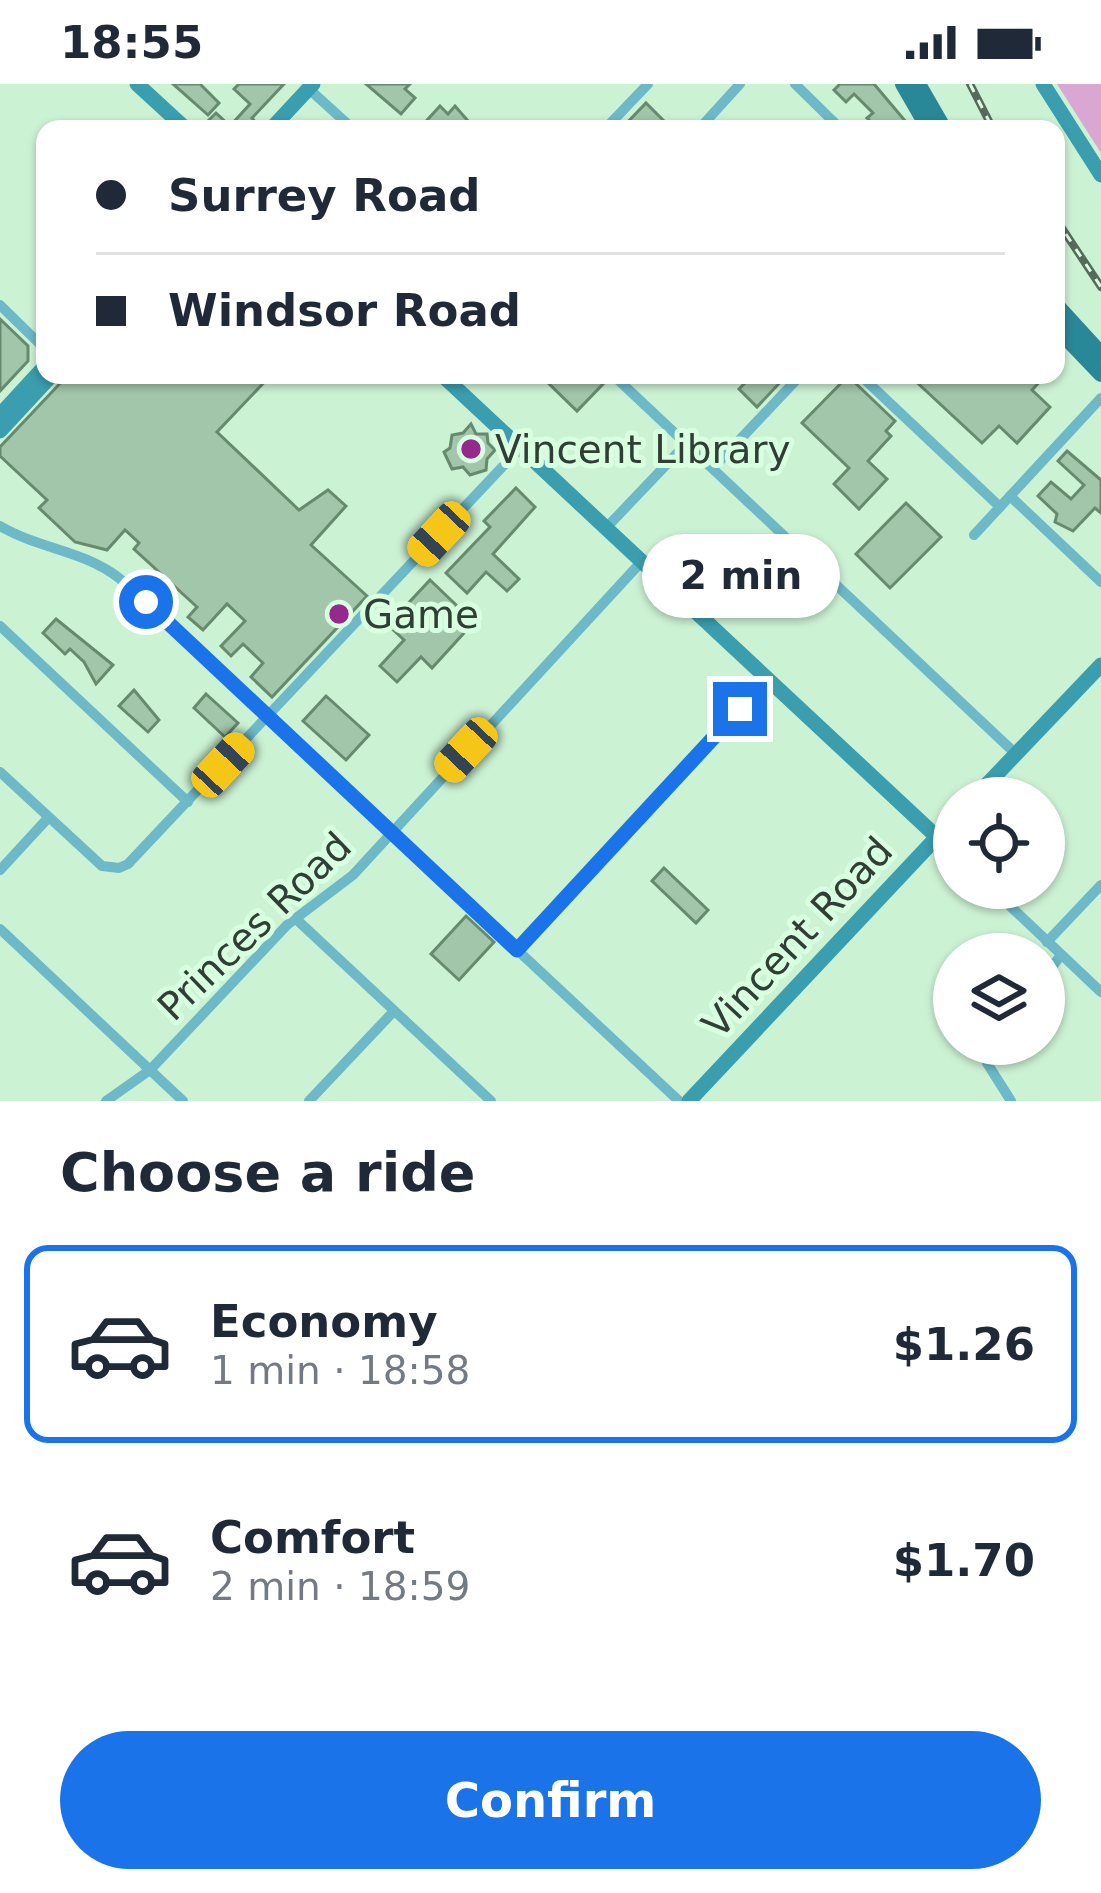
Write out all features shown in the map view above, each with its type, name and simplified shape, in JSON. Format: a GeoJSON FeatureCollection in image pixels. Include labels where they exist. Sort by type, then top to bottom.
{"type":"FeatureCollection","features":[{"type":"Feature","properties":{"kind":"main road"},"geometry":{"type":"LineString","coordinates":[[903,84],[924,120]]}},
{"type":"Feature","properties":{"kind":"main road"},"geometry":{"type":"LineString","coordinates":[[917,84],[939,120]]}},
{"type":"Feature","properties":{"kind":"main road"},"geometry":{"type":"LineString","coordinates":[[1065,315],[1101,354]]}},
{"type":"Feature","properties":{"kind":"main road"},"geometry":{"type":"LineString","coordinates":[[1065,336],[1101,374]]}},
{"type":"Feature","properties":{"kind":"street"},"geometry":{"type":"LineString","coordinates":[[137,84],[176,120]]}},
{"type":"Feature","properties":{"kind":"street"},"geometry":{"type":"LineString","coordinates":[[614,120],[648,84]]}},
{"type":"Feature","properties":{"kind":"street"},"geometry":{"type":"LineString","coordinates":[[706,120],[740,84]]}},
{"type":"Feature","properties":{"kind":"street"},"geometry":{"type":"LineString","coordinates":[[795,84],[832,120]]}},
{"type":"Feature","properties":{"kind":"street"},"geometry":{"type":"LineString","coordinates":[[1043,84],[1101,175]]}},
{"type":"Feature","properties":{"kind":"street"},"geometry":{"type":"LineString","coordinates":[[279,120],[311,86],[344,120]]}},
{"type":"Feature","properties":{"kind":"street"},"geometry":{"type":"LineString","coordinates":[[0,305],[36,340]]}},
{"type":"Feature","properties":{"kind":"street"},"geometry":{"type":"LineString","coordinates":[[0,415],[36,376]]}},
{"type":"Feature","properties":{"kind":"street"},"geometry":{"type":"LineString","coordinates":[[0,431],[44,384]]}},
{"type":"Feature","properties":{"kind":"street"},"geometry":{"type":"LineString","coordinates":[[453,384],[933,833]]}},
{"type":"Feature","properties":{"kind":"street"},"geometry":{"type":"LineString","coordinates":[[623,384],[1016,754]]}},
{"type":"Feature","properties":{"kind":"street"},"geometry":{"type":"LineString","coordinates":[[713,468],[792,384]]}},
{"type":"Feature","properties":{"kind":"street"},"geometry":{"type":"LineString","coordinates":[[870,384],[1000,507]]}},
{"type":"Feature","properties":{"kind":"street"},"geometry":{"type":"LineString","coordinates":[[974,535],[1101,398]]}},
{"type":"Feature","properties":{"kind":"street"},"geometry":{"type":"LineString","coordinates":[[608,527],[686,444]]}},
{"type":"Feature","properties":{"kind":"street"},"geometry":{"type":"LineString","coordinates":[[0,772],[102,866],[128,864],[520,447]]}},
{"type":"Feature","properties":{"kind":"street"},"geometry":{"type":"LineString","coordinates":[[1010,496],[1101,582]]}},
{"type":"Feature","properties":{"kind":"street"},"geometry":{"type":"LineString","coordinates":[[0,526],[32,542],[101,564],[679,1101]]}},
{"type":"Feature","properties":{"kind":"street","name":"Princes Road"},"geometry":{"type":"LineString","coordinates":[[106,1101],[150,1070],[295,918],[344,884],[643,560]]}},
{"type":"Feature","properties":{"kind":"street"},"geometry":{"type":"LineString","coordinates":[[0,626],[188,802]]}},
{"type":"Feature","properties":{"kind":"street"},"geometry":{"type":"LineString","coordinates":[[994,777],[1101,664]]}},
{"type":"Feature","properties":{"kind":"street"},"geometry":{"type":"LineString","coordinates":[[517,950],[768,679]]}},
{"type":"Feature","properties":{"kind":"street"},"geometry":{"type":"LineString","coordinates":[[0,870],[48,818]]}},
{"type":"Feature","properties":{"kind":"street","name":"Vincent Road"},"geometry":{"type":"LineString","coordinates":[[689,1101],[933,841]]}},
{"type":"Feature","properties":{"kind":"street"},"geometry":{"type":"LineString","coordinates":[[1056,933],[1101,885]]}},
{"type":"Feature","properties":{"kind":"street"},"geometry":{"type":"LineString","coordinates":[[1013,909],[1038,933]]}},
{"type":"Feature","properties":{"kind":"street"},"geometry":{"type":"LineString","coordinates":[[295,918],[491,1101]]}},
{"type":"Feature","properties":{"kind":"street"},"geometry":{"type":"LineString","coordinates":[[0,929],[183,1101]]}},
{"type":"Feature","properties":{"kind":"street"},"geometry":{"type":"LineString","coordinates":[[1065,959],[1101,992]]}},
{"type":"Feature","properties":{"kind":"street"},"geometry":{"type":"LineString","coordinates":[[309,1101],[394,1011]]}},
{"type":"Feature","properties":{"kind":"street"},"geometry":{"type":"LineString","coordinates":[[987,1065],[1011,1101]]}},
{"type":"Feature","properties":{"kind":"shaded area"},"geometry":{"type":"Polygon","coordinates":[[[1057,84],[1101,84],[1101,153],[1057,84]]]}},
{"type":"Feature","properties":{"kind":"building"},"geometry":{"type":"Polygon","coordinates":[[[173,84],[200,84],[219,103],[208,115],[173,84]]]}},
{"type":"Feature","properties":{"kind":"building"},"geometry":{"type":"Polygon","coordinates":[[[239,84],[284,84],[254,120],[235,120],[250,104],[234,89],[239,84]]]}},
{"type":"Feature","properties":{"kind":"building"},"geometry":{"type":"Polygon","coordinates":[[[366,84],[410,84],[405,89],[415,98],[401,114],[366,84]]]}},
{"type":"Feature","properties":{"kind":"building"},"geometry":{"type":"Polygon","coordinates":[[[840,84],[874,84],[904,120],[869,120],[873,113],[854,94],[846,102],[834,90],[840,84]]]}},
{"type":"Feature","properties":{"kind":"building"},"geometry":{"type":"Polygon","coordinates":[[[646,103],[663,120],[630,120],[646,103]]]}},
{"type":"Feature","properties":{"kind":"building"},"geometry":{"type":"Polygon","coordinates":[[[440,106],[448,114],[455,106],[467,120],[427,120],[440,106]]]}},
{"type":"Feature","properties":{"kind":"building"},"geometry":{"type":"Polygon","coordinates":[[[0,319],[28,346],[28,361],[0,391],[0,319]]]}},
{"type":"Feature","properties":{"kind":"building"},"geometry":{"type":"Polygon","coordinates":[[[60,384],[262,384],[217,432],[299,510],[328,490],[346,506],[311,545],[367,596],[272,697],[251,677],[263,663],[243,644],[231,656],[221,646],[245,621],[227,604],[203,630],[188,617],[197,607],[134,549],[139,543],[125,530],[107,550],[75,542],[39,508],[47,500],[0,456],[0,447],[60,384]]]}},
{"type":"Feature","properties":{"kind":"building"},"geometry":{"type":"Polygon","coordinates":[[[549,384],[603,384],[577,411],[549,384]]]}},
{"type":"Feature","properties":{"kind":"building"},"geometry":{"type":"Polygon","coordinates":[[[744,384],[779,384],[757,407],[739,389],[744,384]]]}},
{"type":"Feature","properties":{"kind":"building"},"geometry":{"type":"Polygon","coordinates":[[[840,384],[856,384],[895,421],[886,431],[891,436],[868,461],[887,479],[859,509],[834,484],[849,468],[802,423],[840,384]]]}},
{"type":"Feature","properties":{"kind":"building"},"geometry":{"type":"Polygon","coordinates":[[[919,384],[1038,384],[1032,390],[1050,407],[1017,443],[999,426],[982,443],[919,384]]]}},
{"type":"Feature","properties":{"kind":"building","name":"Vincent Library"},"geometry":{"type":"Polygon","coordinates":[[[471,424],[476,434],[487,434],[495,450],[487,459],[486,470],[470,475],[463,467],[452,469],[444,452],[450,448],[452,435],[463,433],[471,424]]]}},
{"type":"Feature","properties":{"kind":"building"},"geometry":{"type":"Polygon","coordinates":[[[1067,451],[1101,480],[1101,513],[1095,508],[1073,531],[1055,522],[1057,514],[1038,496],[1051,482],[1071,499],[1084,485],[1058,461],[1067,451]]]}},
{"type":"Feature","properties":{"kind":"building"},"geometry":{"type":"Polygon","coordinates":[[[516,488],[535,507],[493,554],[519,579],[507,591],[486,572],[467,593],[446,573],[490,527],[484,521],[516,488]]]}},
{"type":"Feature","properties":{"kind":"building"},"geometry":{"type":"Polygon","coordinates":[[[906,503],[941,537],[890,588],[856,554],[906,503]]]}},
{"type":"Feature","properties":{"kind":"building"},"geometry":{"type":"Polygon","coordinates":[[[430,580],[474,622],[432,668],[421,657],[397,682],[380,666],[404,640],[388,625],[430,580]]]}},
{"type":"Feature","properties":{"kind":"building"},"geometry":{"type":"Polygon","coordinates":[[[56,619],[113,665],[96,684],[84,662],[70,649],[65,654],[43,633],[56,619]]]}},
{"type":"Feature","properties":{"kind":"building"},"geometry":{"type":"Polygon","coordinates":[[[134,690],[159,720],[148,732],[119,706],[134,690]]]}},
{"type":"Feature","properties":{"kind":"building"},"geometry":{"type":"Polygon","coordinates":[[[206,694],[238,723],[225,737],[194,708],[206,694]]]}},
{"type":"Feature","properties":{"kind":"building"},"geometry":{"type":"Polygon","coordinates":[[[326,696],[369,735],[346,760],[303,721],[326,696]]]}},
{"type":"Feature","properties":{"kind":"building"},"geometry":{"type":"Polygon","coordinates":[[[664,868],[708,910],[696,923],[652,881],[664,868]]]}},
{"type":"Feature","properties":{"kind":"building"},"geometry":{"type":"Polygon","coordinates":[[[466,916],[494,942],[459,980],[431,954],[466,916]]]}},
{"type":"Feature","properties":{"kind":"railway"},"geometry":{"type":"LineString","coordinates":[[970,84],[988,120]]}},
{"type":"Feature","properties":{"kind":"railway"},"geometry":{"type":"LineString","coordinates":[[1065,233],[1101,287]]}},
{"type":"Feature","properties":{"kind":"place","name":"Vincent Library"},"geometry":{"type":"Point","coordinates":[471,449]}},
{"type":"Feature","properties":{"kind":"place","name":"Game"},"geometry":{"type":"Point","coordinates":[339,614]}},
{"type":"Feature","properties":{"kind":"route"},"geometry":{"type":"LineString","coordinates":[[146,602],[517,950],[740,709]]}}]}
